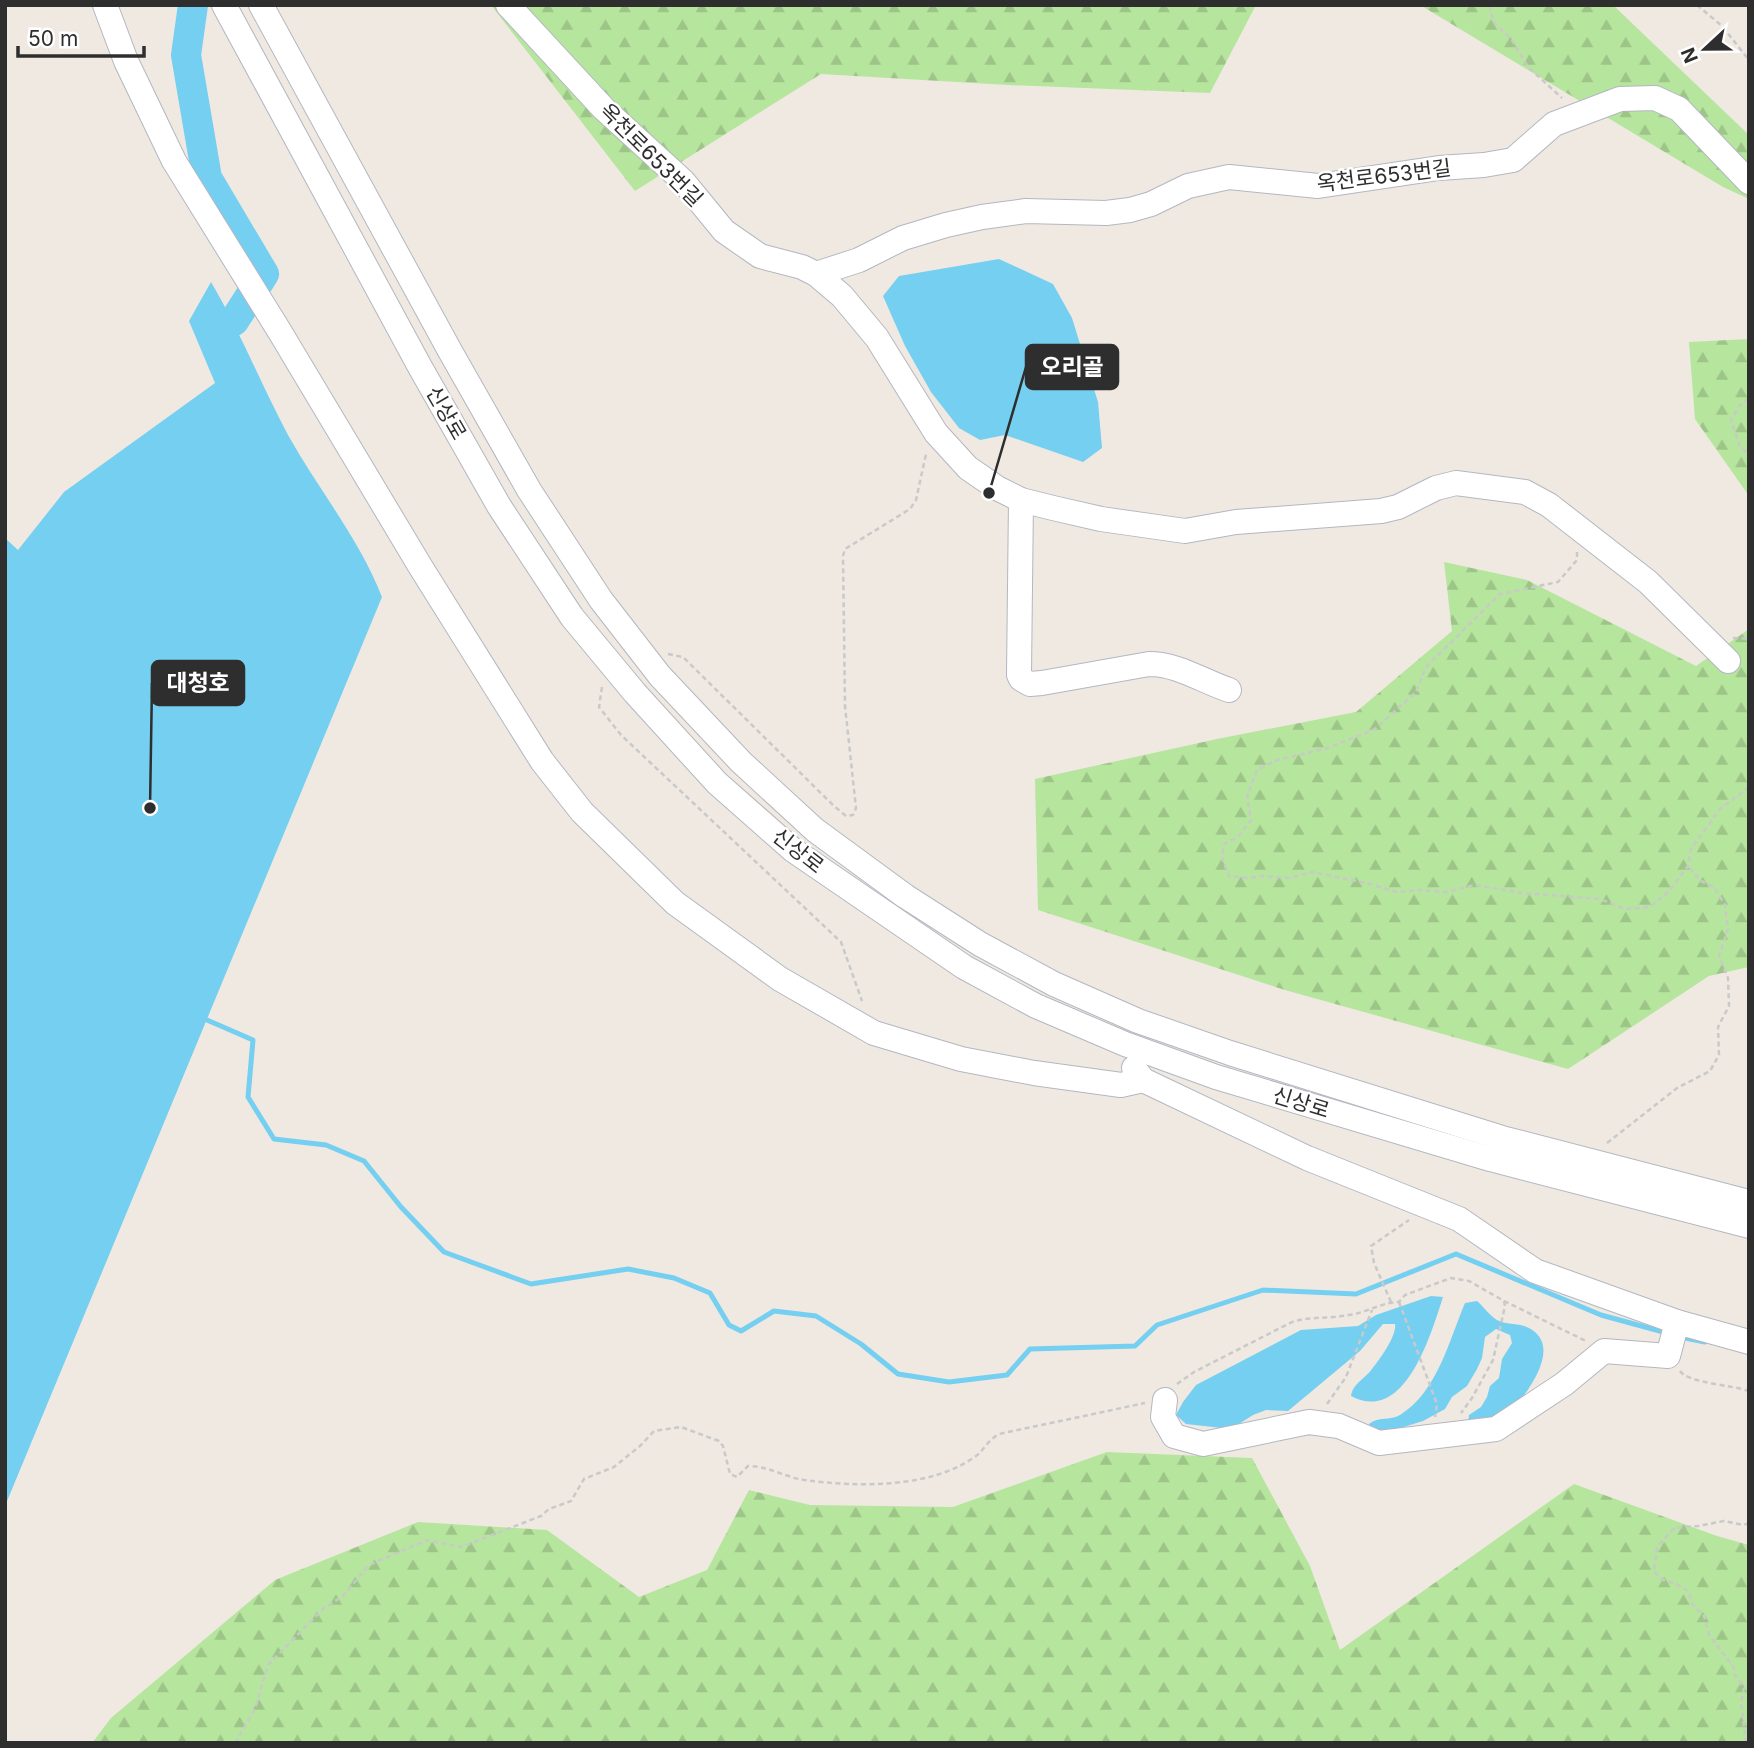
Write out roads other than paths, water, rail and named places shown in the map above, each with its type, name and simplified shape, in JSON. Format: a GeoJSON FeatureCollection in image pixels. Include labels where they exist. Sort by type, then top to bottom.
{"type":"FeatureCollection","features":[{"type":"Feature","properties":{"kind":"street"},"geometry":{"type":"LineString","coordinates":[[105,5],[126,61],[174,161],[542,761],[582,812],[675,903],[780,979],[874,1033],[961,1059],[1034,1073],[1121,1085],[1143,1080]]}},
{"type":"Feature","properties":{"kind":"street","name":"신상로"},"geometry":{"type":"LineString","coordinates":[[224,5],[420,367],[499,506],[572,617],[635,693],[717,783],[793,850],[964,967],[1036,1006],[1111,1038],[1216,1077],[1477,1155],[1749,1226]]}},
{"type":"Feature","properties":{"kind":"street","name":"신상로"},"geometry":{"type":"LineString","coordinates":[[261,5],[529,490],[601,600],[741,762],[815,830],[916,903],[980,944],[1054,984],[1139,1021],[1230,1053],[1502,1138],[1749,1202]]}},
{"type":"Feature","properties":{"kind":"street","name":"옥천로653번길"},"geometry":{"type":"LineString","coordinates":[[508,5],[604,109],[683,180],[724,231],[760,256],[802,267],[816,274],[842,296],[877,338],[936,433],[968,468],[997,488],[1021,500],[1101,519],[1185,531],[1236,522],[1398,508],[1436,488],[1456,483],[1525,492],[1549,505],[1648,582],[1728,661]]}},
{"type":"Feature","properties":{"kind":"street","name":"옥천로653번길"},"geometry":{"type":"LineString","coordinates":[[816,274],[859,260],[903,238],[982,217],[1026,211],[1084,213],[1130,210],[1151,204],[1188,186],[1229,177],[1318,186],[1513,160],[1554,124],[1620,100],[1655,98],[1679,109],[1749,183]]}},
{"type":"Feature","properties":{"kind":"street"},"geometry":{"type":"LineString","coordinates":[[1021,500],[1021,679],[1030,684],[1042,683],[1149,664],[1165,664],[1229,690]]}},
{"type":"Feature","properties":{"kind":"street"},"geometry":{"type":"LineString","coordinates":[[1111,1038],[1143,1080],[1307,1158],[1459,1219],[1535,1271],[1677,1322],[1749,1342]]}},
{"type":"Feature","properties":{"kind":"street"},"geometry":{"type":"LineString","coordinates":[[1165,1400],[1163,1417],[1174,1436],[1203,1444],[1309,1422],[1339,1426],[1379,1443],[1439,1428],[1496,1429],[1564,1384],[1604,1351],[1668,1356],[1677,1322]]}},
{"type":"Feature","properties":{"kind":"water"},"geometry":{"type":"Polygon","coordinates":[[[999,259],[1053,284],[1072,318],[1098,402],[1102,448],[1083,462],[1005,435],[980,440],[959,428],[931,392],[905,346],[883,296],[899,276],[999,259]]]}},
{"type":"Feature","properties":{"kind":"water"},"geometry":{"type":"Polygon","coordinates":[[[211,282],[288,435],[362,554],[382,597],[5,1506],[5,538],[18,550],[64,492],[215,383],[189,321],[211,282]]]}},
{"type":"Feature","properties":{"kind":"water"},"geometry":{"type":"Polygon","coordinates":[[[1431,1296],[1443,1297],[1423,1352],[1401,1387],[1386,1398],[1370,1402],[1351,1396],[1354,1388],[1387,1347],[1395,1324],[1383,1324],[1360,1351],[1288,1411],[1266,1410],[1231,1429],[1186,1424],[1176,1415],[1196,1385],[1301,1330],[1358,1326],[1376,1315],[1431,1296]]]}},
{"type":"Feature","properties":{"kind":"water"},"geometry":{"type":"Polygon","coordinates":[[[1477,1301],[1497,1320],[1529,1328],[1539,1337],[1543,1348],[1537,1375],[1511,1412],[1503,1421],[1468,1424],[1469,1415],[1481,1407],[1490,1386],[1499,1378],[1502,1359],[1512,1343],[1510,1335],[1496,1329],[1485,1337],[1482,1358],[1467,1386],[1452,1397],[1445,1409],[1423,1421],[1394,1430],[1372,1430],[1369,1424],[1400,1415],[1424,1393],[1440,1365],[1465,1303],[1477,1301]]]}},
{"type":"Feature","properties":{"kind":"waterway"},"geometry":{"type":"LineString","coordinates":[[193,5],[186,55],[207,178],[264,274],[234,321]]}},
{"type":"Feature","properties":{"kind":"waterway"},"geometry":{"type":"LineString","coordinates":[[207,1020],[253,1040],[248,1097],[274,1139],[326,1145],[364,1161],[401,1207],[444,1252],[531,1284],[628,1269],[674,1278],[710,1293],[729,1325],[741,1331],[774,1311],[816,1316],[861,1344],[898,1374],[949,1382],[1007,1375],[1030,1349],[1135,1346],[1157,1325],[1263,1290],[1356,1294],[1456,1254],[1601,1315],[1667,1333]]}},
{"type":"Feature","properties":{"kind":"waterway"},"geometry":{"type":"LineString","coordinates":[[1680,1337],[1705,1342]]}},
{"type":"Feature","properties":{"kind":"place","name":"오리골"},"geometry":{"type":"Point","coordinates":[989,493]}},
{"type":"Feature","properties":{"kind":"place","name":"대청호"},"geometry":{"type":"Point","coordinates":[150,808]}}]}
